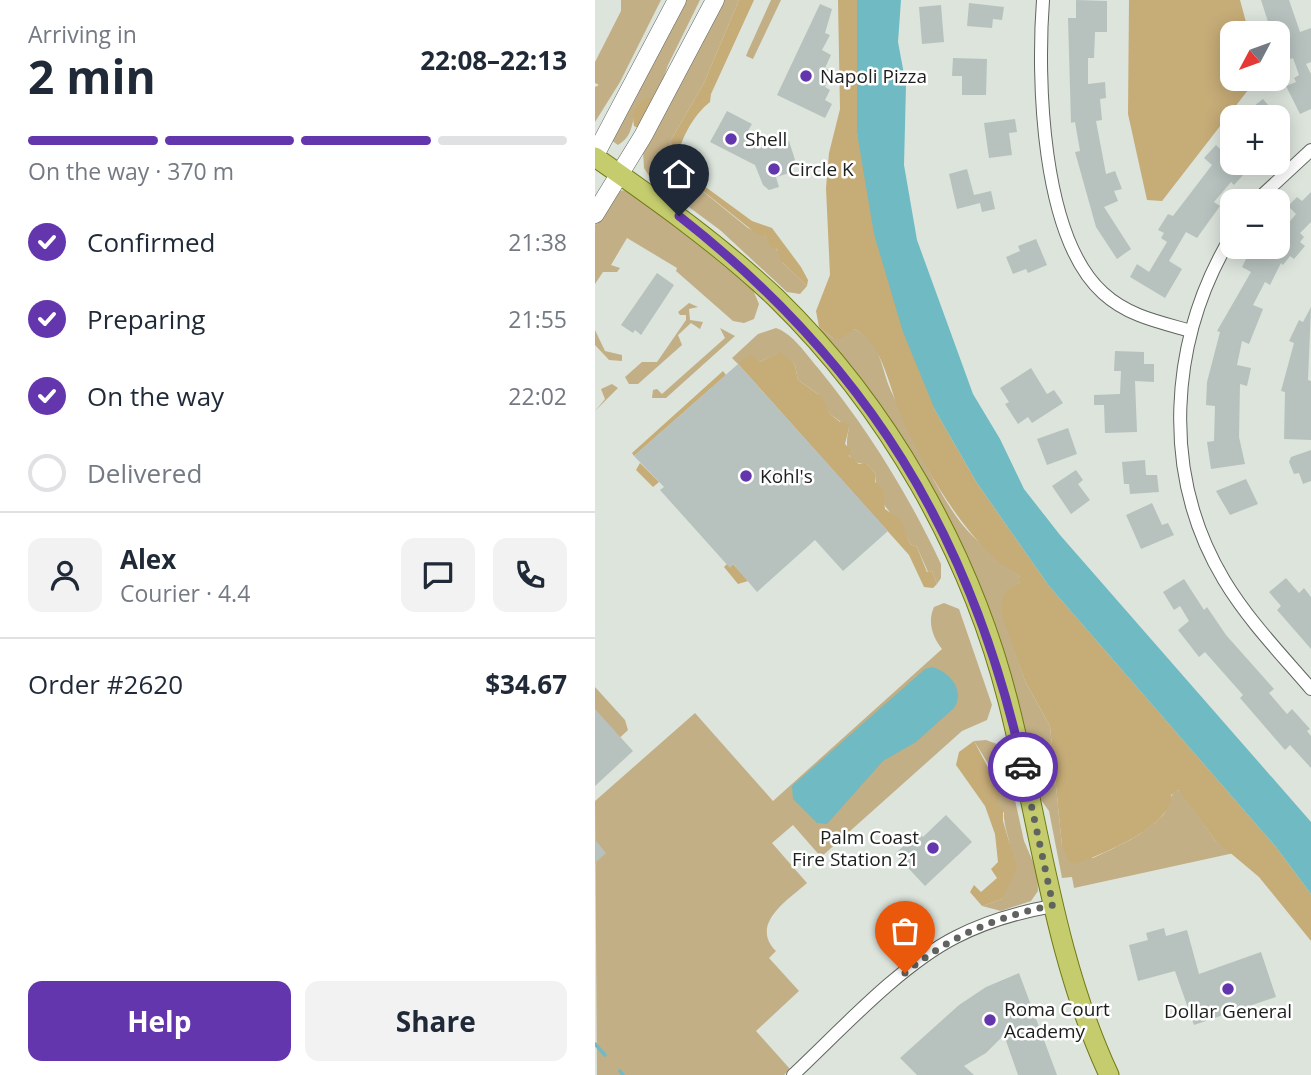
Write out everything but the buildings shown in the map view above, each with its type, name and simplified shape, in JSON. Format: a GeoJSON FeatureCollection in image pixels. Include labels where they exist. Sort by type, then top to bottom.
{"type":"FeatureCollection","features":[{"type":"Feature","properties":{"kind":"main road"},"geometry":{"type":"LineString","coordinates":[[677,0],[595,156],[709,239],[782,305],[858,393],[918,485],[957,560],[993,650],[1073,981],[1109,1075]]}},
{"type":"Feature","properties":{"kind":"main road"},"geometry":{"type":"LineString","coordinates":[[595,214],[621,175],[715,0]]}},
{"type":"Feature","properties":{"kind":"street"},"geometry":{"type":"LineString","coordinates":[[1042,0],[1041,71],[1045,130],[1057,197],[1072,250],[1089,278],[1113,301],[1137,316],[1191,331]]}},
{"type":"Feature","properties":{"kind":"street"},"geometry":{"type":"LineString","coordinates":[[1269,189],[1311,149]]}},
{"type":"Feature","properties":{"kind":"street"},"geometry":{"type":"LineString","coordinates":[[1220,258],[1206,285],[1191,331],[1181,381],[1179,420],[1184,468],[1197,518],[1212,558],[1233,594],[1311,689]]}},
{"type":"Feature","properties":{"kind":"street"},"geometry":{"type":"LineString","coordinates":[[793,1075],[936,948],[994,920],[1053,905]]}},
{"type":"Feature","properties":{"kind":"shaded area"},"geometry":{"type":"Polygon","coordinates":[[[621,0],[661,0],[620,82],[595,122],[595,87],[599,85],[595,83],[595,62],[621,11],[621,0]]]}},
{"type":"Feature","properties":{"kind":"shaded area"},"geometry":{"type":"Polygon","coordinates":[[[685,0],[700,0],[668,65],[656,100],[641,102],[628,136],[618,145],[611,140],[685,0]]]}},
{"type":"Feature","properties":{"kind":"shaded area"},"geometry":{"type":"Polygon","coordinates":[[[722,0],[739,0],[704,83],[671,140],[668,163],[748,228],[766,236],[782,256],[782,262],[807,286],[800,294],[787,292],[720,230],[651,179],[644,168],[643,151],[722,0]]]}},
{"type":"Feature","properties":{"kind":"shaded area"},"geometry":{"type":"Polygon","coordinates":[[[739,0],[754,0],[711,94],[710,102],[693,121],[683,139],[677,166],[752,221],[772,228],[801,267],[808,280],[807,286],[782,262],[777,249],[770,247],[766,236],[758,235],[668,163],[671,140],[704,83],[739,0]]]}},
{"type":"Feature","properties":{"kind":"shaded area"},"geometry":{"type":"Polygon","coordinates":[[[771,0],[781,0],[753,59],[746,56],[771,0]]]}},
{"type":"Feature","properties":{"kind":"shaded area"},"geometry":{"type":"Polygon","coordinates":[[[838,0],[857,0],[857,133],[935,410],[977,483],[1049,586],[1276,847],[1311,894],[1311,941],[1259,877],[1215,840],[1179,790],[1171,795],[1168,807],[1148,829],[1101,854],[1075,864],[1069,862],[1062,846],[1050,726],[1025,681],[1003,618],[1001,605],[1005,592],[1020,582],[1020,577],[977,540],[942,493],[905,425],[873,345],[854,329],[840,339],[833,338],[819,327],[816,311],[830,275],[826,188],[829,153],[840,109],[838,0]]]}},
{"type":"Feature","properties":{"kind":"shaded area"},"geometry":{"type":"Polygon","coordinates":[[[1129,0],[1240,0],[1246,21],[1220,21],[1220,91],[1247,91],[1236,105],[1220,105],[1220,126],[1162,201],[1147,200],[1128,114],[1129,0]]]}},
{"type":"Feature","properties":{"kind":"shaded area"},"geometry":{"type":"Polygon","coordinates":[[[648,97],[656,100],[640,129],[634,126],[634,112],[648,97]]]}},
{"type":"Feature","properties":{"kind":"shaded area"},"geometry":{"type":"Polygon","coordinates":[[[627,190],[650,205],[753,290],[759,304],[754,319],[744,323],[733,321],[676,271],[677,268],[627,238],[611,265],[620,268],[617,272],[603,272],[595,284],[595,225],[618,191],[627,190]]]}},
{"type":"Feature","properties":{"kind":"shaded area"},"geometry":{"type":"Polygon","coordinates":[[[689,303],[698,307],[689,309],[690,320],[703,322],[700,329],[691,323],[678,335],[682,345],[638,384],[629,384],[625,377],[642,362],[657,362],[686,320],[686,315],[680,315],[678,312],[689,303]]]}},
{"type":"Feature","properties":{"kind":"shaded area"},"geometry":{"type":"Polygon","coordinates":[[[819,327],[833,338],[854,329],[871,341],[941,493],[961,523],[975,538],[1020,577],[1020,582],[1005,593],[1010,636],[1025,681],[1050,726],[1062,846],[1093,858],[1156,822],[1165,812],[1173,794],[1180,790],[1215,840],[1234,853],[1074,888],[1072,877],[1062,878],[1049,811],[1036,793],[990,624],[819,327]]]}},
{"type":"Feature","properties":{"kind":"shaded area"},"geometry":{"type":"Polygon","coordinates":[[[720,328],[735,336],[666,398],[652,398],[653,390],[657,389],[662,394],[725,338],[720,328]]]}},
{"type":"Feature","properties":{"kind":"shaded area"},"geometry":{"type":"Polygon","coordinates":[[[776,328],[794,340],[818,368],[886,463],[941,564],[941,578],[937,584],[932,571],[928,572],[917,547],[910,544],[901,526],[883,502],[876,485],[876,474],[867,464],[854,461],[848,452],[849,428],[830,414],[818,394],[798,380],[795,365],[780,353],[759,362],[738,364],[732,358],[758,334],[776,328]]]}},
{"type":"Feature","properties":{"kind":"shaded area"},"geometry":{"type":"Polygon","coordinates":[[[595,330],[605,351],[622,355],[622,361],[609,360],[595,345],[595,330]]]}},
{"type":"Feature","properties":{"kind":"shaded area"},"geometry":{"type":"Polygon","coordinates":[[[781,352],[795,365],[798,380],[822,397],[830,414],[840,422],[845,422],[849,428],[845,444],[851,450],[849,456],[859,464],[867,464],[876,474],[875,482],[883,490],[885,509],[901,520],[910,544],[917,547],[927,572],[932,571],[937,584],[933,588],[924,587],[909,555],[738,364],[752,354],[759,362],[781,352]]]}},
{"type":"Feature","properties":{"kind":"shaded area"},"geometry":{"type":"Polygon","coordinates":[[[723,371],[726,375],[634,456],[632,453],[723,371]]]}},
{"type":"Feature","properties":{"kind":"shaded area"},"geometry":{"type":"Polygon","coordinates":[[[612,384],[618,388],[595,411],[605,399],[601,389],[612,384]]]}},
{"type":"Feature","properties":{"kind":"shaded area"},"geometry":{"type":"Polygon","coordinates":[[[640,463],[659,482],[653,487],[636,470],[640,463]]]}},
{"type":"Feature","properties":{"kind":"shaded area"},"geometry":{"type":"Polygon","coordinates":[[[727,564],[730,567],[733,564],[748,581],[738,584],[724,567],[727,564]]]}},
{"type":"Feature","properties":{"kind":"shaded area"},"geometry":{"type":"Polygon","coordinates":[[[944,603],[959,609],[992,705],[987,720],[962,731],[821,857],[793,825],[772,843],[807,883],[774,913],[767,931],[769,941],[776,951],[769,958],[799,991],[756,1031],[790,1069],[784,1075],[597,1075],[595,801],[695,713],[773,801],[942,649],[934,635],[931,618],[934,607],[944,603]]]}},
{"type":"Feature","properties":{"kind":"shaded area"},"geometry":{"type":"Polygon","coordinates":[[[595,687],[625,720],[628,730],[595,761],[595,687]]]}},
{"type":"Feature","properties":{"kind":"shaded area"},"geometry":{"type":"Polygon","coordinates":[[[986,740],[997,744],[1006,759],[1024,841],[1037,871],[1038,891],[1031,901],[1001,911],[982,906],[1002,899],[1011,858],[1004,813],[998,804],[989,765],[974,741],[986,740]]]}},
{"type":"Feature","properties":{"kind":"shaded area"},"geometry":{"type":"Polygon","coordinates":[[[974,741],[1000,790],[998,804],[1003,809],[1003,821],[1017,868],[1002,899],[982,906],[970,892],[974,885],[981,892],[997,878],[991,869],[998,862],[995,834],[985,806],[956,765],[959,752],[974,741]]]}},
{"type":"Feature","properties":{"kind":"water"},"geometry":{"type":"Polygon","coordinates":[[[857,0],[901,0],[898,42],[906,85],[904,165],[917,240],[973,394],[1000,439],[1024,489],[1060,535],[1311,822],[1311,894],[1276,847],[1049,586],[977,483],[935,410],[903,332],[874,234],[857,133],[857,0]]]}},
{"type":"Feature","properties":{"kind":"water"},"geometry":{"type":"Polygon","coordinates":[[[932,667],[950,677],[954,683],[958,695],[954,708],[916,742],[883,761],[827,824],[817,823],[793,799],[792,786],[925,669],[932,667]]]}},
{"type":"Feature","properties":{"kind":"waterway"},"geometry":{"type":"LineString","coordinates":[[595,1044],[605,1055]]}},
{"type":"Feature","properties":{"kind":"waterway"},"geometry":{"type":"LineString","coordinates":[[620,1071],[623,1075]]}},
{"type":"Feature","properties":{"kind":"way so far"},"geometry":{"type":"LineString","coordinates":[[905,973],[936,948],[971,929],[994,920],[1053,905],[1023,767]]}},
{"type":"Feature","properties":{"kind":"place","name":"Napoli Pizza"},"geometry":{"type":"Point","coordinates":[806,76]}},
{"type":"Feature","properties":{"kind":"place","name":"Shell"},"geometry":{"type":"Point","coordinates":[731,139]}},
{"type":"Feature","properties":{"kind":"place","name":"Circle K"},"geometry":{"type":"Point","coordinates":[774,169]}},
{"type":"Feature","properties":{"kind":"place","name":"Kohl's"},"geometry":{"type":"Point","coordinates":[746,476]}},
{"type":"Feature","properties":{"kind":"place","name":"Palm Coast Fire Station 21"},"geometry":{"type":"Point","coordinates":[933,848]}},
{"type":"Feature","properties":{"kind":"place","name":"Dollar General"},"geometry":{"type":"Point","coordinates":[1228,989]}},
{"type":"Feature","properties":{"kind":"place","name":"Roma Court Academy"},"geometry":{"type":"Point","coordinates":[990,1020]}},
{"type":"Feature","properties":{"kind":"route"},"geometry":{"type":"LineString","coordinates":[[679,216],[774,296],[817,343],[871,411],[906,465],[939,523],[974,600],[1002,680],[1023,767]]}}]}
